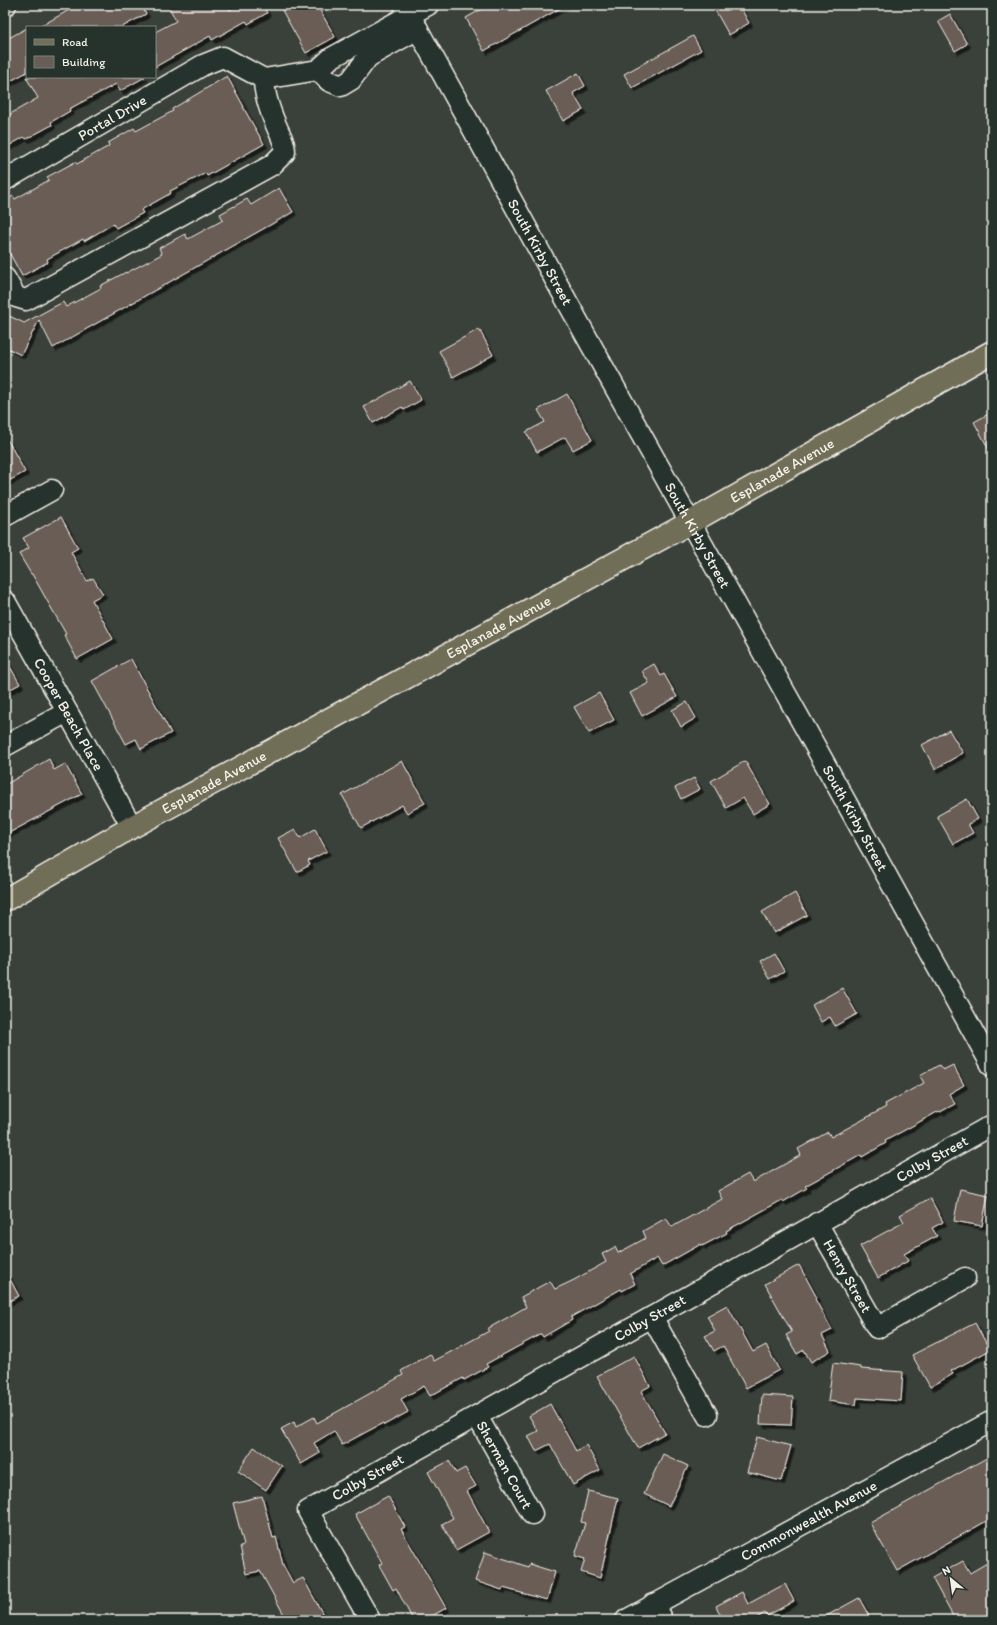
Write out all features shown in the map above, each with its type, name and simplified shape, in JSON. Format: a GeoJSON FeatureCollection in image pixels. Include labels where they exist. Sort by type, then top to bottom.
{"type":"FeatureCollection","features":[{"type":"Feature","properties":{"kind":"main road","name":"Esplanade Avenue"},"geometry":{"type":"LineString","coordinates":[[5,900],[132,827],[691,522],[992,352]]}},
{"type":"Feature","properties":{"kind":"street"},"geometry":{"type":"LineString","coordinates":[[318,70],[329,81],[341,86],[351,80],[368,57],[411,17],[428,5]]}},
{"type":"Feature","properties":{"kind":"street"},"geometry":{"type":"LineString","coordinates":[[5,278],[16,297],[26,300],[272,165],[285,152],[285,143],[276,126],[264,90],[264,79],[318,70],[331,58],[411,17]]}},
{"type":"Feature","properties":{"kind":"street","name":"South Kirby Street"},"geometry":{"type":"LineString","coordinates":[[411,17],[468,117],[596,352],[992,1066]]}},
{"type":"Feature","properties":{"kind":"street","name":"Portal Drive"},"geometry":{"type":"LineString","coordinates":[[5,180],[203,65],[223,57],[264,79]]}},
{"type":"Feature","properties":{"kind":"street"},"geometry":{"type":"LineString","coordinates":[[5,516],[52,490]]}},
{"type":"Feature","properties":{"kind":"street","name":"Cooper Beach Place"},"geometry":{"type":"LineString","coordinates":[[5,601],[132,827]]}},
{"type":"Feature","properties":{"kind":"street"},"geometry":{"type":"LineString","coordinates":[[5,746],[67,712]]}},
{"type":"Feature","properties":{"kind":"street","name":"Colby Street"},"geometry":{"type":"LineString","coordinates":[[370,1620],[308,1511],[992,1125]]}},
{"type":"Feature","properties":{"kind":"street","name":"Henry Street"},"geometry":{"type":"LineString","coordinates":[[818,1223],[877,1328],[966,1278]]}},
{"type":"Feature","properties":{"kind":"street"},"geometry":{"type":"LineString","coordinates":[[652,1317],[707,1415]]}},
{"type":"Feature","properties":{"kind":"street","name":"Sherman Court"},"geometry":{"type":"LineString","coordinates":[[476,1416],[532,1514]]}},
{"type":"Feature","properties":{"kind":"street","name":"Commonwealth Avenue"},"geometry":{"type":"LineString","coordinates":[[626,1620],[658,1612],[992,1421]]}},
{"type":"Feature","properties":{"kind":"building"},"geometry":{"type":"Polygon","coordinates":[[[78,5],[141,5],[146,14],[124,26],[41,26],[78,5]]]}},
{"type":"Feature","properties":{"kind":"building"},"geometry":{"type":"Polygon","coordinates":[[[168,5],[227,5],[230,10],[238,5],[263,5],[267,13],[248,24],[246,21],[212,40],[210,36],[156,66],[156,31],[176,21],[168,5]]]}},
{"type":"Feature","properties":{"kind":"building"},"geometry":{"type":"Polygon","coordinates":[[[279,5],[317,5],[335,37],[306,53],[279,5]]]}},
{"type":"Feature","properties":{"kind":"building"},"geometry":{"type":"Polygon","coordinates":[[[489,5],[566,5],[484,51],[466,18],[489,5]]]}},
{"type":"Feature","properties":{"kind":"building"},"geometry":{"type":"Polygon","coordinates":[[[724,5],[739,5],[749,23],[729,35],[715,10],[724,5]]]}},
{"type":"Feature","properties":{"kind":"building"},"geometry":{"type":"Polygon","coordinates":[[[950,14],[967,44],[955,51],[938,21],[950,14]]]}},
{"type":"Feature","properties":{"kind":"building"},"geometry":{"type":"Polygon","coordinates":[[[26,29],[26,73],[5,84],[5,40],[26,29]]]}},
{"type":"Feature","properties":{"kind":"building"},"geometry":{"type":"Polygon","coordinates":[[[693,36],[701,50],[632,88],[624,74],[693,36]]]}},
{"type":"Feature","properties":{"kind":"building"},"geometry":{"type":"Polygon","coordinates":[[[578,73],[585,86],[573,93],[583,110],[563,121],[546,91],[578,73]]]}},
{"type":"Feature","properties":{"kind":"building"},"geometry":{"type":"Polygon","coordinates":[[[227,76],[264,144],[207,176],[206,173],[170,191],[171,193],[141,210],[143,213],[116,228],[113,224],[84,241],[83,239],[47,259],[48,262],[22,276],[5,245],[5,201],[13,196],[15,199],[49,180],[47,177],[75,162],[77,164],[109,146],[108,143],[134,128],[136,131],[173,111],[172,109],[227,76]]]}},
{"type":"Feature","properties":{"kind":"building"},"geometry":{"type":"Polygon","coordinates":[[[27,78],[143,78],[120,91],[116,84],[69,109],[70,111],[51,122],[52,125],[26,139],[24,137],[5,148],[5,117],[38,98],[27,78]]]}},
{"type":"Feature","properties":{"kind":"building"},"geometry":{"type":"Polygon","coordinates":[[[279,188],[293,212],[53,348],[39,320],[21,355],[5,347],[5,314],[24,323],[63,302],[66,307],[101,288],[100,286],[162,254],[159,248],[185,234],[188,239],[223,220],[220,214],[247,199],[251,205],[279,188]]]}},
{"type":"Feature","properties":{"kind":"building"},"geometry":{"type":"Polygon","coordinates":[[[479,329],[493,355],[453,377],[439,351],[479,329]]]}},
{"type":"Feature","properties":{"kind":"building"},"geometry":{"type":"Polygon","coordinates":[[[410,381],[421,400],[404,410],[402,407],[373,423],[364,407],[410,381]]]}},
{"type":"Feature","properties":{"kind":"building"},"geometry":{"type":"Polygon","coordinates":[[[567,394],[592,440],[573,450],[565,437],[537,452],[526,432],[545,422],[538,410],[567,394]]]}},
{"type":"Feature","properties":{"kind":"building"},"geometry":{"type":"Polygon","coordinates":[[[992,412],[992,455],[974,422],[992,412]]]}},
{"type":"Feature","properties":{"kind":"building"},"geometry":{"type":"Polygon","coordinates":[[[5,435],[25,472],[5,483],[5,435]]]}},
{"type":"Feature","properties":{"kind":"building"},"geometry":{"type":"Polygon","coordinates":[[[61,517],[78,548],[71,552],[87,581],[93,578],[103,594],[92,600],[113,639],[77,659],[64,635],[66,634],[19,554],[29,548],[23,538],[61,517]]]}},
{"type":"Feature","properties":{"kind":"building"},"geometry":{"type":"Polygon","coordinates":[[[5,658],[20,684],[5,692],[5,658]]]}},
{"type":"Feature","properties":{"kind":"building"},"geometry":{"type":"Polygon","coordinates":[[[131,659],[171,733],[141,749],[136,739],[126,744],[92,681],[131,659]]]}},
{"type":"Feature","properties":{"kind":"building"},"geometry":{"type":"Polygon","coordinates":[[[654,664],[661,676],[664,674],[677,697],[642,716],[630,693],[649,683],[642,671],[654,664]]]}},
{"type":"Feature","properties":{"kind":"building"},"geometry":{"type":"Polygon","coordinates":[[[599,693],[614,720],[589,733],[574,707],[599,693]]]}},
{"type":"Feature","properties":{"kind":"building"},"geometry":{"type":"Polygon","coordinates":[[[687,702],[696,718],[681,727],[672,710],[687,702]]]}},
{"type":"Feature","properties":{"kind":"building"},"geometry":{"type":"Polygon","coordinates":[[[949,730],[963,753],[935,769],[922,745],[949,730]]]}},
{"type":"Feature","properties":{"kind":"building"},"geometry":{"type":"Polygon","coordinates":[[[49,759],[54,770],[65,764],[82,794],[5,835],[5,785],[49,759]]]}},
{"type":"Feature","properties":{"kind":"building"},"geometry":{"type":"Polygon","coordinates":[[[402,761],[425,803],[407,813],[402,805],[361,828],[342,795],[402,761]]]}},
{"type":"Feature","properties":{"kind":"building"},"geometry":{"type":"Polygon","coordinates":[[[745,761],[770,804],[753,814],[743,798],[726,808],[711,781],[745,761]]]}},
{"type":"Feature","properties":{"kind":"building"},"geometry":{"type":"Polygon","coordinates":[[[694,778],[700,789],[681,799],[675,788],[694,778]]]}},
{"type":"Feature","properties":{"kind":"building"},"geometry":{"type":"Polygon","coordinates":[[[967,799],[978,819],[968,824],[973,833],[953,844],[937,816],[967,799]]]}},
{"type":"Feature","properties":{"kind":"building"},"geometry":{"type":"Polygon","coordinates":[[[295,829],[300,838],[315,829],[327,851],[308,861],[310,865],[297,872],[278,838],[295,829]]]}},
{"type":"Feature","properties":{"kind":"building"},"geometry":{"type":"Polygon","coordinates":[[[795,893],[807,915],[774,933],[762,912],[795,893]]]}},
{"type":"Feature","properties":{"kind":"building"},"geometry":{"type":"Polygon","coordinates":[[[774,953],[784,971],[770,979],[760,961],[774,953]]]}},
{"type":"Feature","properties":{"kind":"building"},"geometry":{"type":"Polygon","coordinates":[[[842,988],[857,1014],[835,1026],[830,1017],[821,1022],[812,1005],[842,988]]]}},
{"type":"Feature","properties":{"kind":"building"},"geometry":{"type":"Polygon","coordinates":[[[939,1065],[943,1070],[953,1065],[964,1085],[949,1094],[955,1104],[940,1112],[939,1111],[885,1141],[886,1143],[862,1157],[861,1155],[805,1186],[807,1188],[783,1202],[782,1200],[702,1246],[701,1244],[662,1266],[657,1258],[630,1274],[635,1284],[622,1291],[621,1289],[571,1317],[572,1320],[543,1337],[541,1334],[486,1364],[488,1367],[464,1380],[463,1378],[430,1396],[424,1386],[401,1399],[408,1412],[384,1425],[383,1423],[342,1445],[334,1431],[314,1443],[320,1453],[301,1464],[281,1429],[294,1422],[296,1427],[314,1417],[317,1423],[403,1375],[401,1371],[430,1354],[434,1361],[489,1331],[487,1329],[526,1307],[521,1297],[550,1281],[555,1289],[574,1280],[606,1262],[602,1254],[615,1247],[618,1253],[646,1238],[643,1231],[666,1218],[672,1227],[722,1199],[718,1191],[748,1174],[753,1182],[801,1155],[798,1149],[828,1132],[831,1137],[886,1107],[885,1104],[924,1083],[920,1076],[939,1065]]]}},
{"type":"Feature","properties":{"kind":"building"},"geometry":{"type":"Polygon","coordinates":[[[960,1189],[988,1195],[982,1226],[954,1221],[960,1189]]]}},
{"type":"Feature","properties":{"kind":"building"},"geometry":{"type":"Polygon","coordinates":[[[930,1198],[943,1222],[932,1228],[937,1236],[904,1254],[908,1261],[878,1278],[860,1246],[904,1222],[900,1215],[930,1198]]]}},
{"type":"Feature","properties":{"kind":"building"},"geometry":{"type":"Polygon","coordinates":[[[799,1265],[832,1330],[822,1335],[830,1351],[811,1362],[804,1350],[797,1354],[786,1335],[792,1332],[765,1284],[799,1265]]]}},
{"type":"Feature","properties":{"kind":"building"},"geometry":{"type":"Polygon","coordinates":[[[5,1270],[19,1296],[5,1303],[5,1270]]]}},
{"type":"Feature","properties":{"kind":"building"},"geometry":{"type":"Polygon","coordinates":[[[727,1305],[753,1352],[766,1345],[779,1370],[746,1388],[723,1346],[714,1351],[705,1336],[715,1331],[707,1316],[727,1305]]]}},
{"type":"Feature","properties":{"kind":"building"},"geometry":{"type":"Polygon","coordinates":[[[975,1323],[990,1350],[951,1371],[953,1374],[930,1387],[912,1355],[975,1323]]]}},
{"type":"Feature","properties":{"kind":"building"},"geometry":{"type":"Polygon","coordinates":[[[634,1356],[650,1386],[641,1391],[665,1433],[638,1448],[597,1376],[634,1356]]]}},
{"type":"Feature","properties":{"kind":"building"},"geometry":{"type":"Polygon","coordinates":[[[833,1363],[861,1367],[861,1369],[903,1372],[901,1401],[857,1398],[856,1405],[828,1401],[833,1363]]]}},
{"type":"Feature","properties":{"kind":"building"},"geometry":{"type":"Polygon","coordinates":[[[762,1395],[793,1397],[791,1425],[760,1424],[762,1395]]]}},
{"type":"Feature","properties":{"kind":"building"},"geometry":{"type":"Polygon","coordinates":[[[550,1404],[576,1451],[586,1445],[600,1470],[573,1485],[550,1444],[536,1451],[528,1436],[538,1431],[529,1416],[550,1404]]]}},
{"type":"Feature","properties":{"kind":"building"},"geometry":{"type":"Polygon","coordinates":[[[757,1437],[791,1446],[781,1481],[747,1472],[757,1437]]]}},
{"type":"Feature","properties":{"kind":"building"},"geometry":{"type":"Polygon","coordinates":[[[254,1447],[282,1466],[266,1490],[238,1471],[254,1447]]]}},
{"type":"Feature","properties":{"kind":"building"},"geometry":{"type":"Polygon","coordinates":[[[663,1454],[688,1466],[669,1506],[644,1494],[663,1454]]]}},
{"type":"Feature","properties":{"kind":"building"},"geometry":{"type":"Polygon","coordinates":[[[992,1455],[992,1518],[897,1571],[870,1523],[992,1455]]]}},
{"type":"Feature","properties":{"kind":"building"},"geometry":{"type":"Polygon","coordinates":[[[449,1461],[456,1473],[465,1468],[476,1486],[467,1491],[489,1532],[456,1550],[442,1524],[453,1518],[428,1472],[449,1461]]]}},
{"type":"Feature","properties":{"kind":"building"},"geometry":{"type":"Polygon","coordinates":[[[588,1491],[618,1498],[600,1578],[581,1572],[585,1559],[575,1556],[585,1523],[581,1522],[588,1491]]]}},
{"type":"Feature","properties":{"kind":"building"},"geometry":{"type":"Polygon","coordinates":[[[262,1496],[273,1538],[276,1537],[283,1565],[293,1583],[303,1578],[326,1620],[287,1620],[260,1571],[246,1574],[240,1546],[244,1545],[233,1503],[262,1496]]]}},
{"type":"Feature","properties":{"kind":"building"},"geometry":{"type":"Polygon","coordinates":[[[388,1496],[405,1527],[401,1529],[446,1608],[425,1620],[413,1620],[396,1588],[393,1590],[379,1565],[382,1563],[355,1514],[388,1496]]]}},
{"type":"Feature","properties":{"kind":"building"},"geometry":{"type":"Polygon","coordinates":[[[485,1552],[528,1567],[529,1564],[555,1572],[547,1600],[503,1588],[502,1590],[475,1581],[485,1552]]]}},
{"type":"Feature","properties":{"kind":"building"},"geometry":{"type":"Polygon","coordinates":[[[992,1560],[992,1620],[955,1620],[932,1578],[963,1561],[970,1573],[992,1560]]]}},
{"type":"Feature","properties":{"kind":"building"},"geometry":{"type":"Polygon","coordinates":[[[785,1584],[794,1601],[767,1616],[765,1613],[753,1620],[723,1620],[716,1606],[742,1592],[748,1604],[785,1584]]]}},
{"type":"Feature","properties":{"kind":"building"},"geometry":{"type":"Polygon","coordinates":[[[859,1598],[869,1616],[861,1620],[819,1620],[859,1598]]]}}]}
